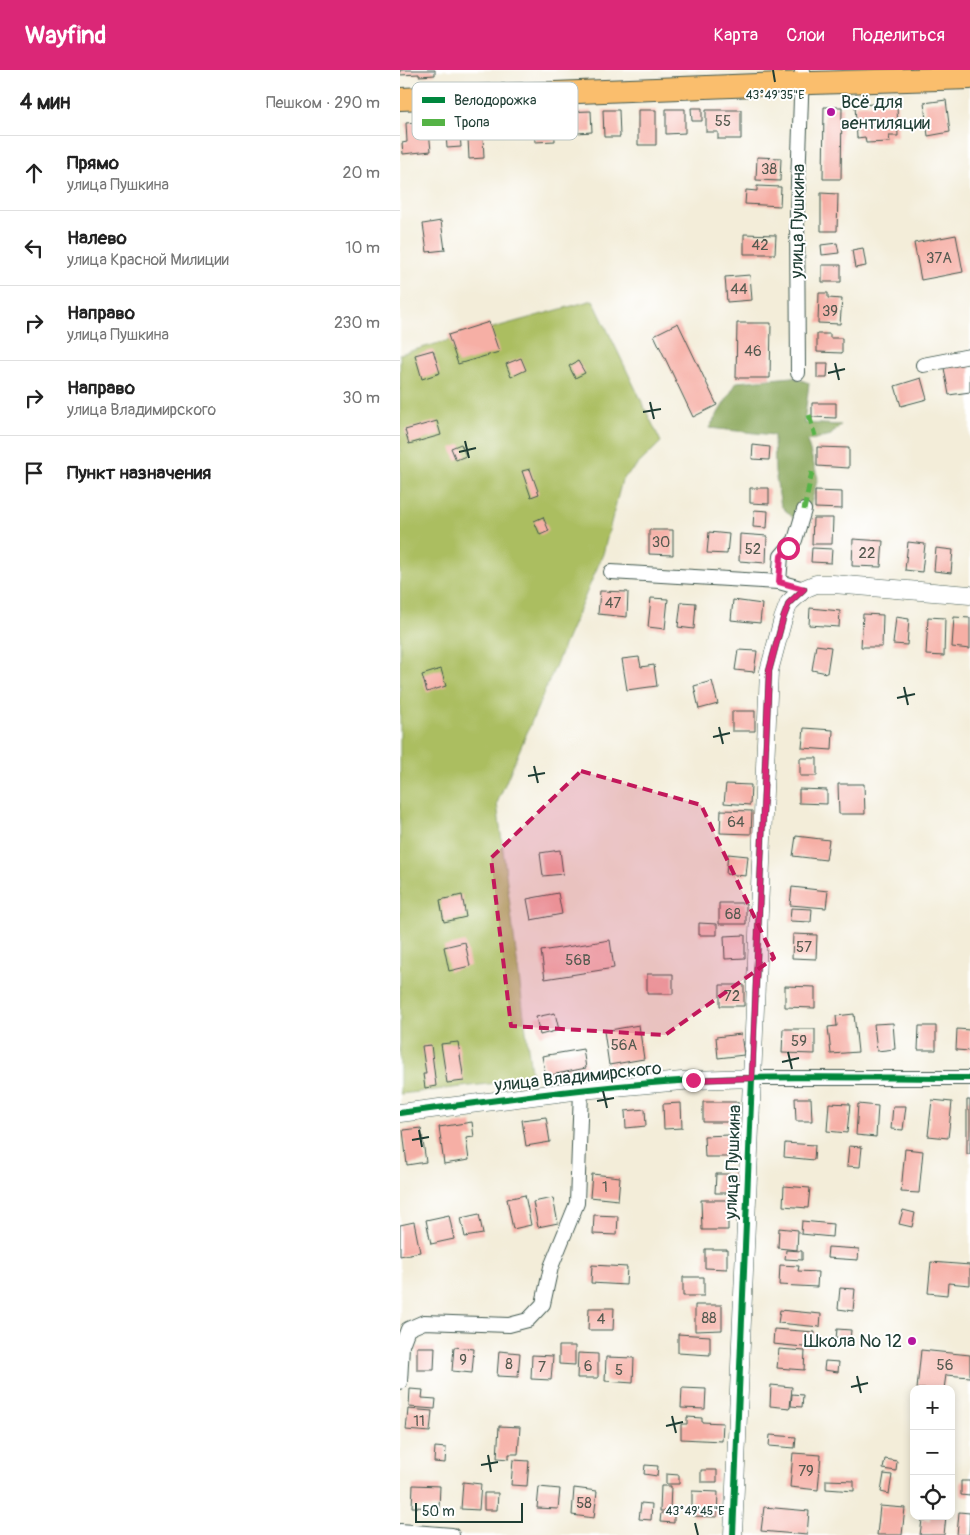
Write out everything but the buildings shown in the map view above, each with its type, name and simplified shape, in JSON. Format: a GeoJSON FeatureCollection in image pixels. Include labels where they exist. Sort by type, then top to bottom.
{"type":"FeatureCollection","features":[{"type":"Feature","properties":{"kind":"main road"},"geometry":{"type":"LineString","coordinates":[[578,89],[802,77],[970,78]]}},
{"type":"Feature","properties":{"kind":"street","name":"улица Пушкина"},"geometry":{"type":"LineString","coordinates":[[798,373],[797,212],[802,77]]}},
{"type":"Feature","properties":{"kind":"street"},"geometry":{"type":"LineString","coordinates":[[923,365],[970,356]]}},
{"type":"Feature","properties":{"kind":"street"},"geometry":{"type":"LineString","coordinates":[[779,582],[781,556],[795,540],[804,510]]}},
{"type":"Feature","properties":{"kind":"street"},"geometry":{"type":"LineString","coordinates":[[611,572],[779,582],[804,589],[816,584],[833,584],[970,595]]}},
{"type":"Feature","properties":{"kind":"street","name":"улица Пушкина"},"geometry":{"type":"LineString","coordinates":[[733,1535],[769,671],[789,603],[804,589]]}},
{"type":"Feature","properties":{"kind":"street","name":"улица Владимирского"},"geometry":{"type":"LineString","coordinates":[[400,1113],[581,1090],[693,1080],[752,1078],[970,1078]]}},
{"type":"Feature","properties":{"kind":"street"},"geometry":{"type":"LineString","coordinates":[[400,1382],[402,1345],[408,1328],[424,1322],[509,1325],[528,1320],[543,1304],[551,1267],[577,1203],[581,1090]]}},
{"type":"Feature","properties":{"kind":"street"},"geometry":{"type":"LineString","coordinates":[[400,1531],[452,1535]]}},
{"type":"Feature","properties":{"kind":"highlighted area"},"geometry":{"type":"Polygon","coordinates":[[[581,771],[701,805],[774,958],[665,1035],[511,1026],[491,858],[581,771]]]}},
{"type":"Feature","properties":{"kind":"green space"},"geometry":{"type":"Polygon","coordinates":[[[593,300],[661,442],[622,480],[603,554],[497,803],[532,1079],[400,1094],[400,354],[593,300]]]}},
{"type":"Feature","properties":{"kind":"green space"},"geometry":{"type":"Polygon","coordinates":[[[793,377],[809,383],[804,423],[841,425],[831,435],[807,441],[818,478],[804,529],[781,506],[775,472],[774,435],[709,428],[737,382],[793,377]]]}},
{"type":"Feature","properties":{"kind":"marked path"},"geometry":{"type":"LineString","coordinates":[[809,415],[815,436]]}},
{"type":"Feature","properties":{"kind":"marked path"},"geometry":{"type":"LineString","coordinates":[[804,510],[812,472]]}},
{"type":"Feature","properties":{"kind":"cycle path"},"geometry":{"type":"LineString","coordinates":[[733,1535],[769,671],[789,603],[804,589]]}},
{"type":"Feature","properties":{"kind":"cycle path"},"geometry":{"type":"LineString","coordinates":[[400,1113],[510,1098],[694,1080],[797,1077],[970,1078]]}},
{"type":"Feature","properties":{"kind":"place","name":"Всё для вентиляции"},"geometry":{"type":"Point","coordinates":[831,112]}},
{"type":"Feature","properties":{"kind":"place","name":"Школа № 12"},"geometry":{"type":"Point","coordinates":[912,1341]}},
{"type":"Feature","properties":{"kind":"route"},"geometry":{"type":"LineString","coordinates":[[693,1080],[752,1078],[769,671],[789,603],[804,589],[779,582],[781,556],[788,548]]}}]}
